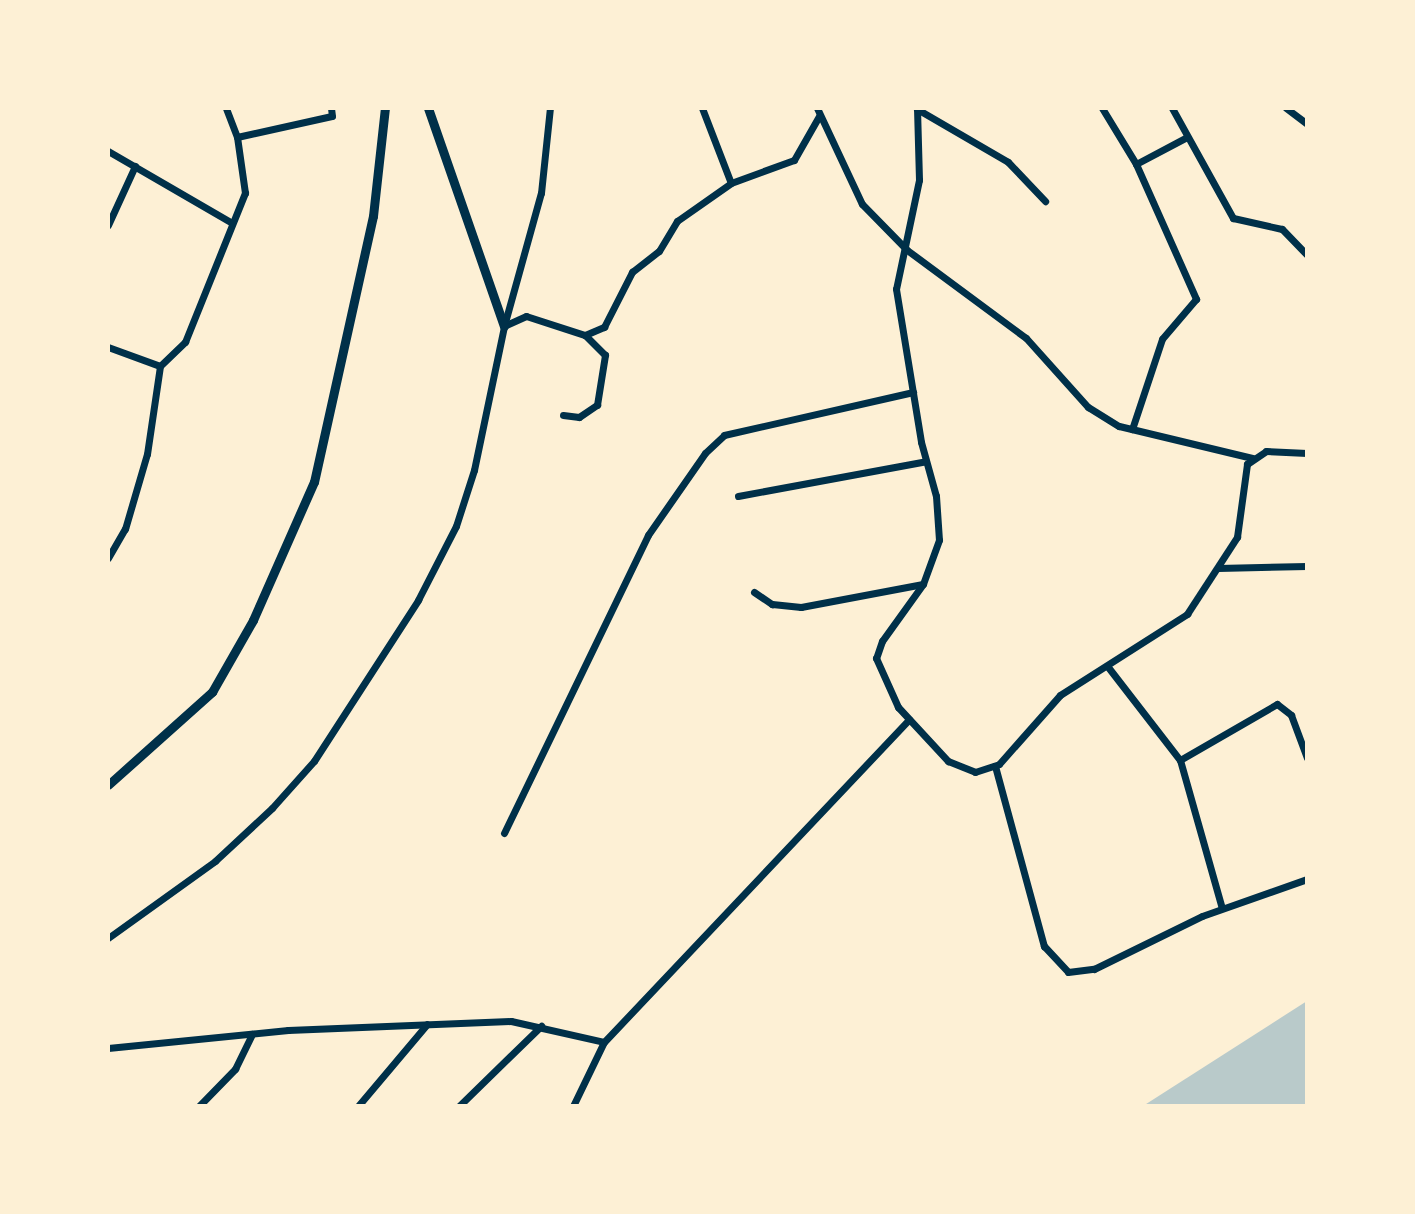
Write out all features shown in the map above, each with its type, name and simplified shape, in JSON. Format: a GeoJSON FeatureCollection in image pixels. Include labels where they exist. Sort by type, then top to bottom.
{"type":"FeatureCollection","features":[{"type":"Feature","properties":{"kind":"street"},"geometry":{"type":"LineString","coordinates":[[108,558],[125,529],[147,454],[160,366],[185,342],[245,193],[237,137],[226,108]]}},
{"type":"Feature","properties":{"kind":"street"},"geometry":{"type":"LineString","coordinates":[[237,137],[332,116],[331,108]]}},
{"type":"Feature","properties":{"kind":"street"},"geometry":{"type":"LineString","coordinates":[[108,785],[192,714],[226,670],[314,482],[373,216],[385,108]]}},
{"type":"Feature","properties":{"kind":"street"},"geometry":{"type":"LineString","coordinates":[[428,108],[504,326]]}},
{"type":"Feature","properties":{"kind":"street"},"geometry":{"type":"LineString","coordinates":[[108,938],[215,861],[272,808],[314,761],[361,692],[456,526],[486,426],[504,326],[541,193],[550,108]]}},
{"type":"Feature","properties":{"kind":"street"},"geometry":{"type":"LineString","coordinates":[[702,108],[731,183]]}},
{"type":"Feature","properties":{"kind":"street"},"geometry":{"type":"LineString","coordinates":[[1102,108],[1136,164],[1196,299],[1162,339],[1132,429]]}},
{"type":"Feature","properties":{"kind":"street"},"geometry":{"type":"LineString","coordinates":[[1172,108],[1233,218],[1282,229],[1307,255]]}},
{"type":"Feature","properties":{"kind":"street"},"geometry":{"type":"LineString","coordinates":[[1286,108],[1307,124]]}},
{"type":"Feature","properties":{"kind":"street"},"geometry":{"type":"LineString","coordinates":[[917,109],[1008,162],[1045,201]]}},
{"type":"Feature","properties":{"kind":"street"},"geometry":{"type":"LineString","coordinates":[[917,109],[919,180],[907,250],[896,289],[926,461],[940,522],[937,554],[923,584],[882,641],[876,658],[909,719],[963,769],[975,772],[995,766],[1060,695],[1187,614],[1237,537],[1243,472],[1252,458],[1266,451],[1307,453]]}},
{"type":"Feature","properties":{"kind":"street"},"geometry":{"type":"LineString","coordinates":[[585,335],[604,327],[632,272],[659,251],[677,221],[731,183],[794,160],[818,112]]}},
{"type":"Feature","properties":{"kind":"street"},"geometry":{"type":"LineString","coordinates":[[818,112],[862,204],[907,250],[999,315],[1088,407],[1132,429],[1252,458]]}},
{"type":"Feature","properties":{"kind":"street"},"geometry":{"type":"LineString","coordinates":[[1136,164],[1187,137]]}},
{"type":"Feature","properties":{"kind":"street"},"geometry":{"type":"LineString","coordinates":[[108,151],[232,223]]}},
{"type":"Feature","properties":{"kind":"street"},"geometry":{"type":"LineString","coordinates":[[108,225],[135,166]]}},
{"type":"Feature","properties":{"kind":"street"},"geometry":{"type":"LineString","coordinates":[[504,326],[526,316],[585,335],[605,355],[597,405],[579,417],[563,415]]}},
{"type":"Feature","properties":{"kind":"street"},"geometry":{"type":"LineString","coordinates":[[108,347],[160,366]]}},
{"type":"Feature","properties":{"kind":"street"},"geometry":{"type":"LineString","coordinates":[[504,833],[648,535],[705,453],[724,435],[913,392]]}},
{"type":"Feature","properties":{"kind":"street"},"geometry":{"type":"LineString","coordinates":[[738,496],[926,461]]}},
{"type":"Feature","properties":{"kind":"street"},"geometry":{"type":"LineString","coordinates":[[1218,568],[1307,566]]}},
{"type":"Feature","properties":{"kind":"street"},"geometry":{"type":"LineString","coordinates":[[754,592],[772,604],[801,607],[923,584]]}},
{"type":"Feature","properties":{"kind":"street"},"geometry":{"type":"LineString","coordinates":[[1108,667],[1180,760],[1222,908]]}},
{"type":"Feature","properties":{"kind":"street"},"geometry":{"type":"LineString","coordinates":[[1180,760],[1277,704],[1291,715],[1307,758]]}},
{"type":"Feature","properties":{"kind":"street"},"geometry":{"type":"LineString","coordinates":[[573,1106],[604,1042],[909,719]]}},
{"type":"Feature","properties":{"kind":"street"},"geometry":{"type":"LineString","coordinates":[[995,766],[1044,946],[1061,969],[1094,969],[1222,908],[1307,879]]}},
{"type":"Feature","properties":{"kind":"street"},"geometry":{"type":"LineString","coordinates":[[108,1048],[252,1034],[511,1021],[604,1042]]}},
{"type":"Feature","properties":{"kind":"street"},"geometry":{"type":"LineString","coordinates":[[358,1106],[427,1024]]}},
{"type":"Feature","properties":{"kind":"street"},"geometry":{"type":"LineString","coordinates":[[459,1106],[541,1026]]}},
{"type":"Feature","properties":{"kind":"street"},"geometry":{"type":"LineString","coordinates":[[199,1106],[235,1069],[252,1034]]}},
{"type":"Feature","properties":{"kind":"shaded area"},"geometry":{"type":"Polygon","coordinates":[[[1307,1001],[1307,1106],[1143,1106],[1307,1001]]]}}]}
